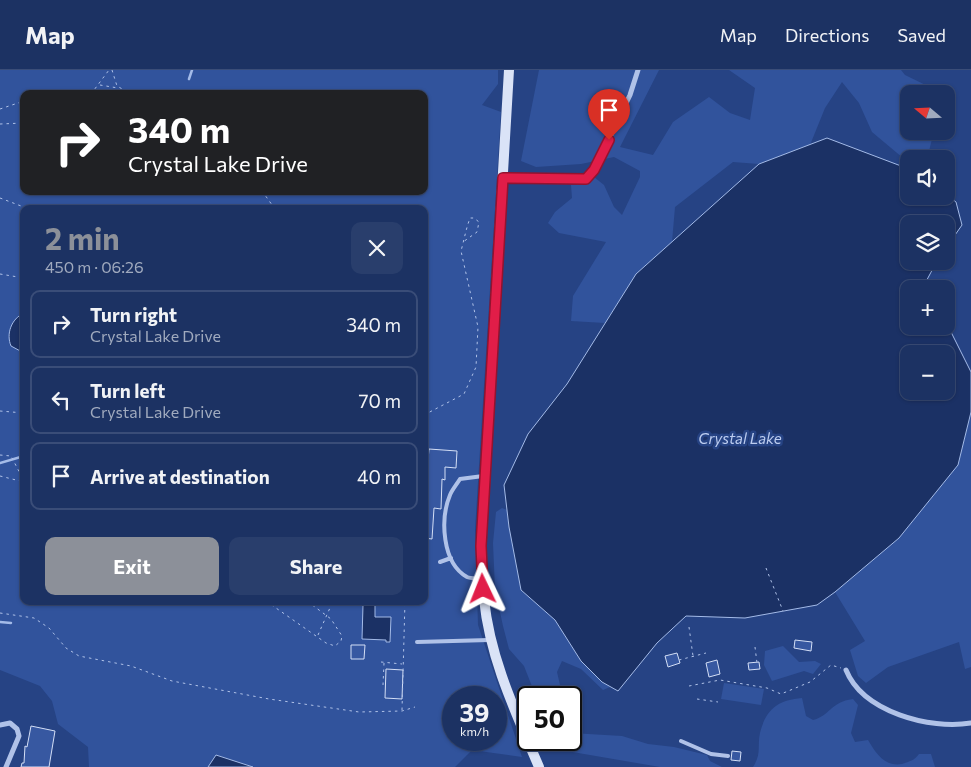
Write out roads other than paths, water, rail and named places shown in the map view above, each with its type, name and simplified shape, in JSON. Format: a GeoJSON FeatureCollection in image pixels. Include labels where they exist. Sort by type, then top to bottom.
{"type":"FeatureCollection","features":[{"type":"Feature","properties":{"kind":"main road"},"geometry":{"type":"LineString","coordinates":[[509,70],[481,546],[484,600],[492,640],[512,703],[539,767]]}},
{"type":"Feature","properties":{"kind":"street"},"geometry":{"type":"LineString","coordinates":[[503,178],[579,180],[589,176],[608,144],[638,70]]}},
{"type":"Feature","properties":{"kind":"street"},"geometry":{"type":"LineString","coordinates":[[846,670],[851,682],[858,690],[885,708],[938,724],[971,723]]}},
{"type":"Feature","properties":{"kind":"street"},"geometry":{"type":"LineString","coordinates":[[0,725],[10,723],[17,729],[18,736],[6,767]]}},
{"type":"Feature","properties":{"kind":"lane"},"geometry":{"type":"LineString","coordinates":[[483,579],[468,578],[457,568],[447,552],[445,523],[450,496],[460,479],[485,476]]}},
{"type":"Feature","properties":{"kind":"lane"},"geometry":{"type":"LineString","coordinates":[[440,562],[451,558]]}},
{"type":"Feature","properties":{"kind":"lane"},"geometry":{"type":"LineString","coordinates":[[417,642],[492,640]]}},
{"type":"Feature","properties":{"kind":"lane"},"geometry":{"type":"LineString","coordinates":[[681,741],[710,754],[728,756]]}},
{"type":"Feature","properties":{"kind":"water","name":"Crystal Lake"},"geometry":{"type":"Polygon","coordinates":[[[827,138],[900,166],[900,205],[955,205],[955,201],[962,225],[955,235],[955,215],[900,215],[900,270],[932,270],[927,280],[900,280],[900,335],[952,335],[971,372],[971,412],[958,465],[899,538],[835,592],[817,605],[745,618],[686,616],[657,643],[618,691],[602,682],[581,661],[555,620],[521,590],[509,527],[504,485],[528,434],[567,384],[636,274],[759,164],[827,138]]]}},
{"type":"Feature","properties":{"kind":"water"},"geometry":{"type":"Polygon","coordinates":[[[20,316],[20,351],[11,346],[9,337],[9,332],[16,319],[20,316]]]}},
{"type":"Feature","properties":{"kind":"water"},"geometry":{"type":"Polygon","coordinates":[[[363,605],[375,605],[375,617],[391,617],[390,642],[386,642],[386,640],[362,639],[363,605]]]}},
{"type":"Feature","properties":{"kind":"water"},"geometry":{"type":"Polygon","coordinates":[[[216,755],[253,767],[208,767],[216,755]]]}},
{"type":"Feature","properties":{"kind":"waterway"},"geometry":{"type":"LineString","coordinates":[[189,79],[192,70]]}},
{"type":"Feature","properties":{"kind":"waterway"},"geometry":{"type":"LineString","coordinates":[[0,463],[20,457]]}},
{"type":"Feature","properties":{"kind":"waterway"},"geometry":{"type":"LineString","coordinates":[[0,622],[11,623]]}}]}
